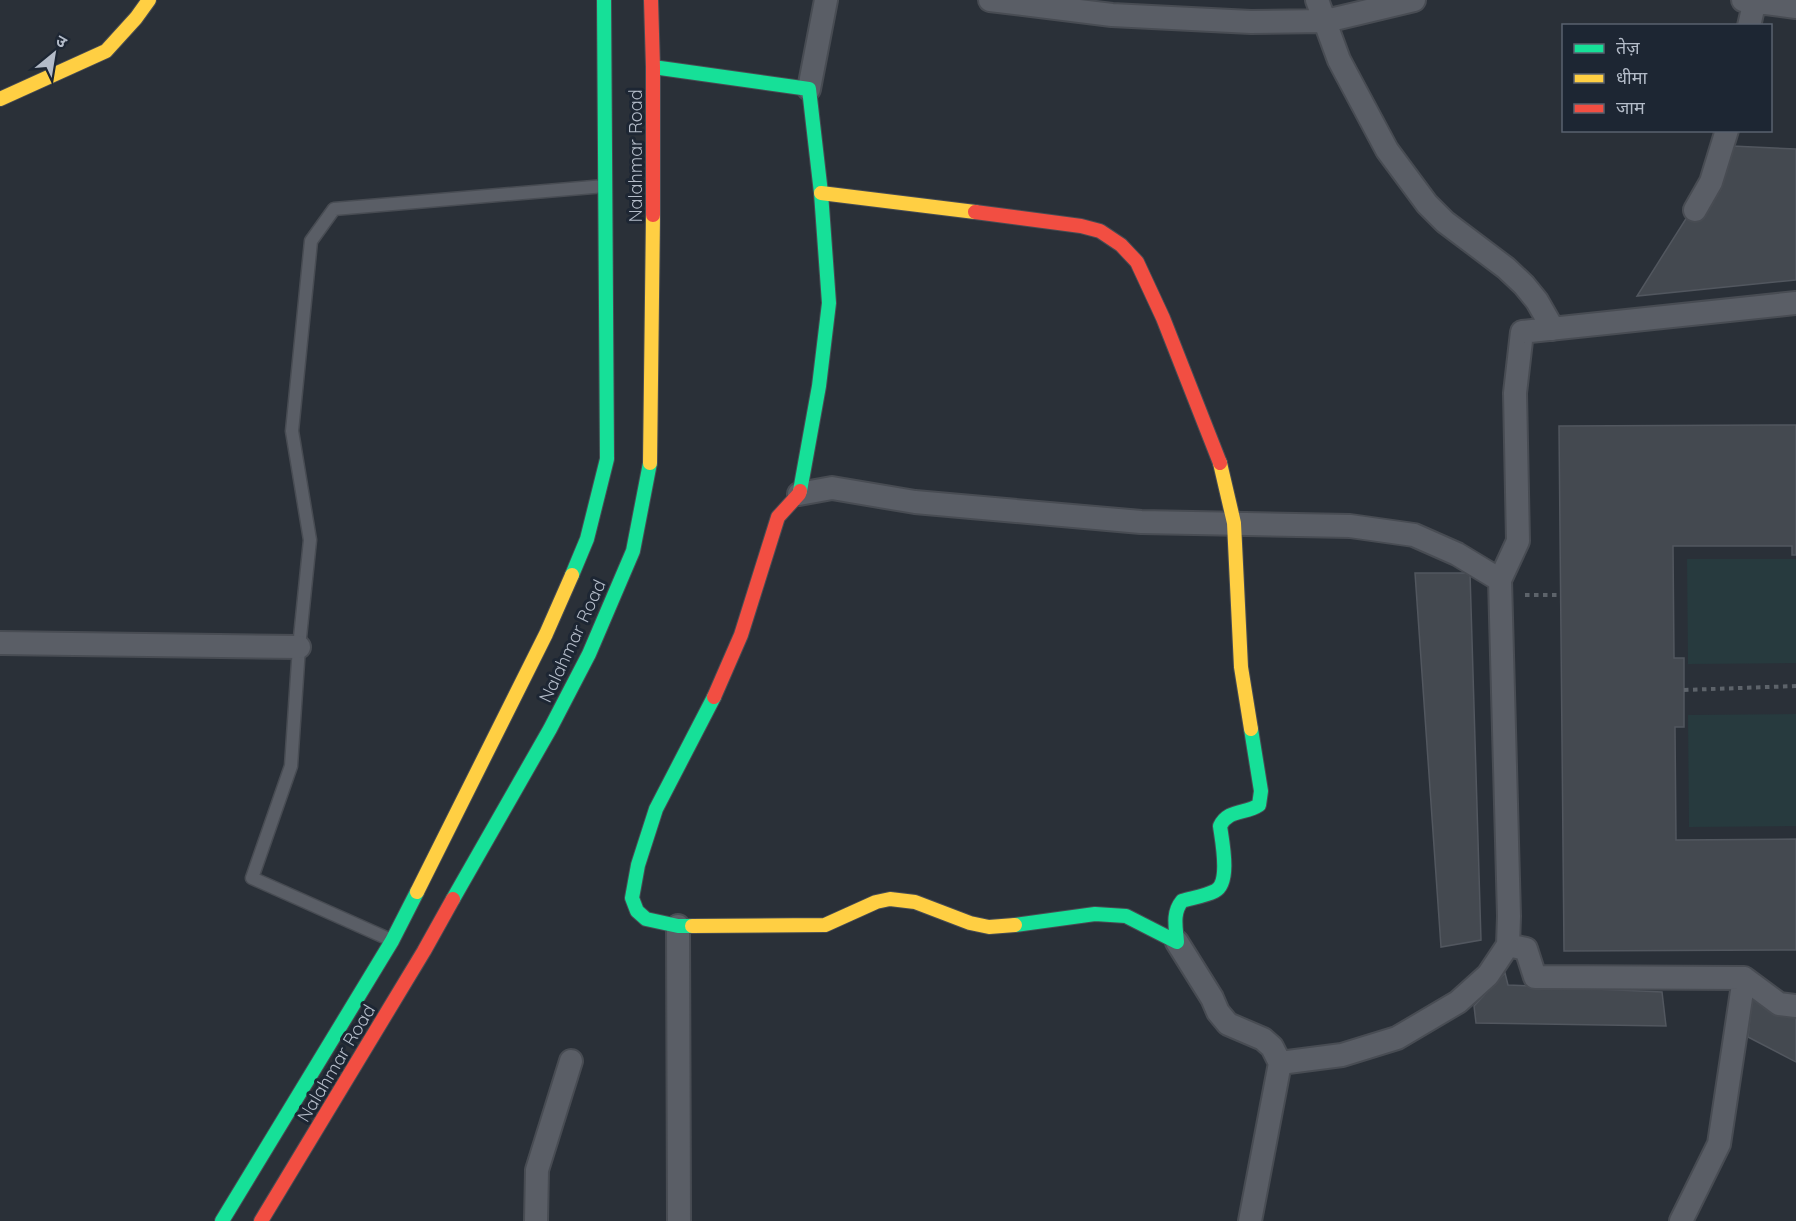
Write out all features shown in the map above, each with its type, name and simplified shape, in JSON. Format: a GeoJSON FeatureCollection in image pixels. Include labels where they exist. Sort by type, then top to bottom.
{"type":"FeatureCollection","features":[{"type":"Feature","properties":{"kind":"street"},"geometry":{"type":"LineString","coordinates":[[0,99],[106,51],[149,0]]}},
{"type":"Feature","properties":{"kind":"street","name":"Nalahmar Road"},"geometry":{"type":"LineString","coordinates":[[222,1221],[392,941],[546,634],[587,539],[607,459],[604,0]]}},
{"type":"Feature","properties":{"kind":"street","name":"Nalahmar Road"},"geometry":{"type":"LineString","coordinates":[[261,1221],[424,951],[550,729],[589,654],[633,551],[650,463],[653,67],[651,0]]}},
{"type":"Feature","properties":{"kind":"street"},"geometry":{"type":"LineString","coordinates":[[826,0],[809,89],[821,193],[829,303],[819,386],[799,494],[778,517],[741,635],[714,698],[656,809],[638,865],[632,898],[637,911],[646,919],[678,926],[825,925],[876,902],[890,899],[915,902],[970,923],[989,927],[1095,914],[1126,916],[1177,942]]}},
{"type":"Feature","properties":{"kind":"street"},"geometry":{"type":"LineString","coordinates":[[990,0],[1112,15],[1251,22],[1326,21],[1414,0]]}},
{"type":"Feature","properties":{"kind":"street"},"geometry":{"type":"LineString","coordinates":[[1317,0],[1339,60],[1387,150],[1427,204],[1445,222],[1506,268],[1524,285],[1537,301],[1553,329]]}},
{"type":"Feature","properties":{"kind":"street"},"geometry":{"type":"LineString","coordinates":[[1749,24],[1751,0],[1796,7]]}},
{"type":"Feature","properties":{"kind":"street"},"geometry":{"type":"LineString","coordinates":[[653,67],[809,89]]}},
{"type":"Feature","properties":{"kind":"street"},"geometry":{"type":"LineString","coordinates":[[1695,210],[1711,182],[1726,132]]}},
{"type":"Feature","properties":{"kind":"street"},"geometry":{"type":"LineString","coordinates":[[821,193],[1081,226],[1100,231],[1121,245],[1137,262],[1163,318],[1221,466],[1234,523],[1241,667],[1261,799],[1255,809],[1227,815],[1222,820],[1220,826],[1224,871],[1221,886],[1217,890],[1182,901],[1175,912],[1177,942],[1212,998],[1218,1012],[1228,1024],[1263,1039],[1272,1047],[1280,1063],[1250,1221]]}},
{"type":"Feature","properties":{"kind":"street"},"geometry":{"type":"LineString","coordinates":[[1280,1063],[1342,1055],[1397,1038],[1458,1002],[1488,975],[1508,945],[1501,587],[1518,541],[1515,393],[1522,332],[1796,303]]}},
{"type":"Feature","properties":{"kind":"street"},"geometry":{"type":"LineString","coordinates":[[799,494],[832,488],[915,502],[1141,522],[1350,526],[1414,535],[1457,554],[1501,587]]}},
{"type":"Feature","properties":{"kind":"street"},"geometry":{"type":"LineString","coordinates":[[0,642],[299,647]]}},
{"type":"Feature","properties":{"kind":"street"},"geometry":{"type":"LineString","coordinates":[[678,926],[679,1221]]}},
{"type":"Feature","properties":{"kind":"street"},"geometry":{"type":"LineString","coordinates":[[1508,945],[1526,949],[1535,977],[1744,978],[1779,1004],[1796,1006]]}},
{"type":"Feature","properties":{"kind":"street"},"geometry":{"type":"LineString","coordinates":[[1681,1221],[1719,1144],[1744,978]]}},
{"type":"Feature","properties":{"kind":"street"},"geometry":{"type":"LineString","coordinates":[[536,1221],[537,1170],[572,1061]]}},
{"type":"Feature","properties":{"kind":"lane"},"geometry":{"type":"LineString","coordinates":[[392,941],[252,878],[291,766],[299,647],[310,540],[292,431],[311,241],[334,209],[605,186]]}},
{"type":"Feature","properties":{"kind":"path"},"geometry":{"type":"LineString","coordinates":[[1501,587],[1561,595]]}},
{"type":"Feature","properties":{"kind":"path"},"geometry":{"type":"LineString","coordinates":[[1684,690],[1796,686]]}},
{"type":"Feature","properties":{"kind":"green space"},"geometry":{"type":"Polygon","coordinates":[[[1687,559],[1796,559],[1796,663],[1688,664],[1687,559]]]}},
{"type":"Feature","properties":{"kind":"green space"},"geometry":{"type":"Polygon","coordinates":[[[1796,714],[1796,826],[1689,827],[1688,715],[1796,714]]]}},
{"type":"Feature","properties":{"kind":"building"},"geometry":{"type":"Polygon","coordinates":[[[1732,146],[1796,149],[1796,280],[1637,296],[1732,146]]]}},
{"type":"Feature","properties":{"kind":"building"},"geometry":{"type":"Polygon","coordinates":[[[1796,425],[1796,555],[1792,555],[1792,546],[1673,546],[1674,658],[1684,658],[1684,727],[1675,727],[1676,840],[1796,839],[1796,950],[1564,951],[1559,426],[1796,425]]]}},
{"type":"Feature","properties":{"kind":"building"},"geometry":{"type":"Polygon","coordinates":[[[1415,573],[1470,573],[1481,940],[1441,947],[1415,573]]]}},
{"type":"Feature","properties":{"kind":"building"},"geometry":{"type":"Polygon","coordinates":[[[1505,973],[1508,985],[1662,992],[1666,1026],[1476,1023],[1474,1006],[1505,973]]]}},
{"type":"Feature","properties":{"kind":"building"},"geometry":{"type":"Polygon","coordinates":[[[1752,997],[1796,1016],[1796,1062],[1748,1037],[1752,997]]]}},
{"type":"Feature","properties":{"kind":"traffic: fast"},"geometry":{"type":"LineString","coordinates":[[572,575],[587,539],[607,459],[604,0]]}},
{"type":"Feature","properties":{"kind":"traffic: fast"},"geometry":{"type":"LineString","coordinates":[[653,67],[809,89],[821,193],[829,303],[819,386],[800,491]]}},
{"type":"Feature","properties":{"kind":"traffic: fast"},"geometry":{"type":"LineString","coordinates":[[453,899],[550,729],[589,654],[633,551],[650,463]]}},
{"type":"Feature","properties":{"kind":"traffic: fast"},"geometry":{"type":"LineString","coordinates":[[692,926],[678,926],[646,919],[637,911],[632,898],[638,865],[656,809],[714,697]]}},
{"type":"Feature","properties":{"kind":"traffic: fast"},"geometry":{"type":"LineString","coordinates":[[1015,925],[1095,914],[1126,916],[1177,942],[1176,916],[1182,901],[1215,891],[1223,880],[1224,851],[1220,826],[1232,814],[1259,805],[1261,791],[1251,729]]}},
{"type":"Feature","properties":{"kind":"traffic: fast"},"geometry":{"type":"LineString","coordinates":[[222,1221],[392,941],[417,892]]}},
{"type":"Feature","properties":{"kind":"traffic: slow"},"geometry":{"type":"LineString","coordinates":[[0,99],[106,51],[149,0]]}},
{"type":"Feature","properties":{"kind":"traffic: slow"},"geometry":{"type":"LineString","coordinates":[[821,193],[975,212]]}},
{"type":"Feature","properties":{"kind":"traffic: slow"},"geometry":{"type":"LineString","coordinates":[[650,463],[653,215]]}},
{"type":"Feature","properties":{"kind":"traffic: slow"},"geometry":{"type":"LineString","coordinates":[[1220,463],[1234,523],[1241,667],[1251,729]]}},
{"type":"Feature","properties":{"kind":"traffic: slow"},"geometry":{"type":"LineString","coordinates":[[417,892],[546,634],[572,575]]}},
{"type":"Feature","properties":{"kind":"traffic: slow"},"geometry":{"type":"LineString","coordinates":[[692,926],[825,925],[876,902],[890,899],[915,902],[970,923],[989,927],[1015,925]]}},
{"type":"Feature","properties":{"kind":"traffic: jam"},"geometry":{"type":"LineString","coordinates":[[651,0],[653,215]]}},
{"type":"Feature","properties":{"kind":"traffic: jam"},"geometry":{"type":"LineString","coordinates":[[975,212],[1081,226],[1100,231],[1121,245],[1137,262],[1163,318],[1220,463]]}},
{"type":"Feature","properties":{"kind":"traffic: jam"},"geometry":{"type":"LineString","coordinates":[[714,697],[741,635],[778,517],[800,491]]}},
{"type":"Feature","properties":{"kind":"traffic: jam"},"geometry":{"type":"LineString","coordinates":[[261,1221],[453,899]]}}]}
